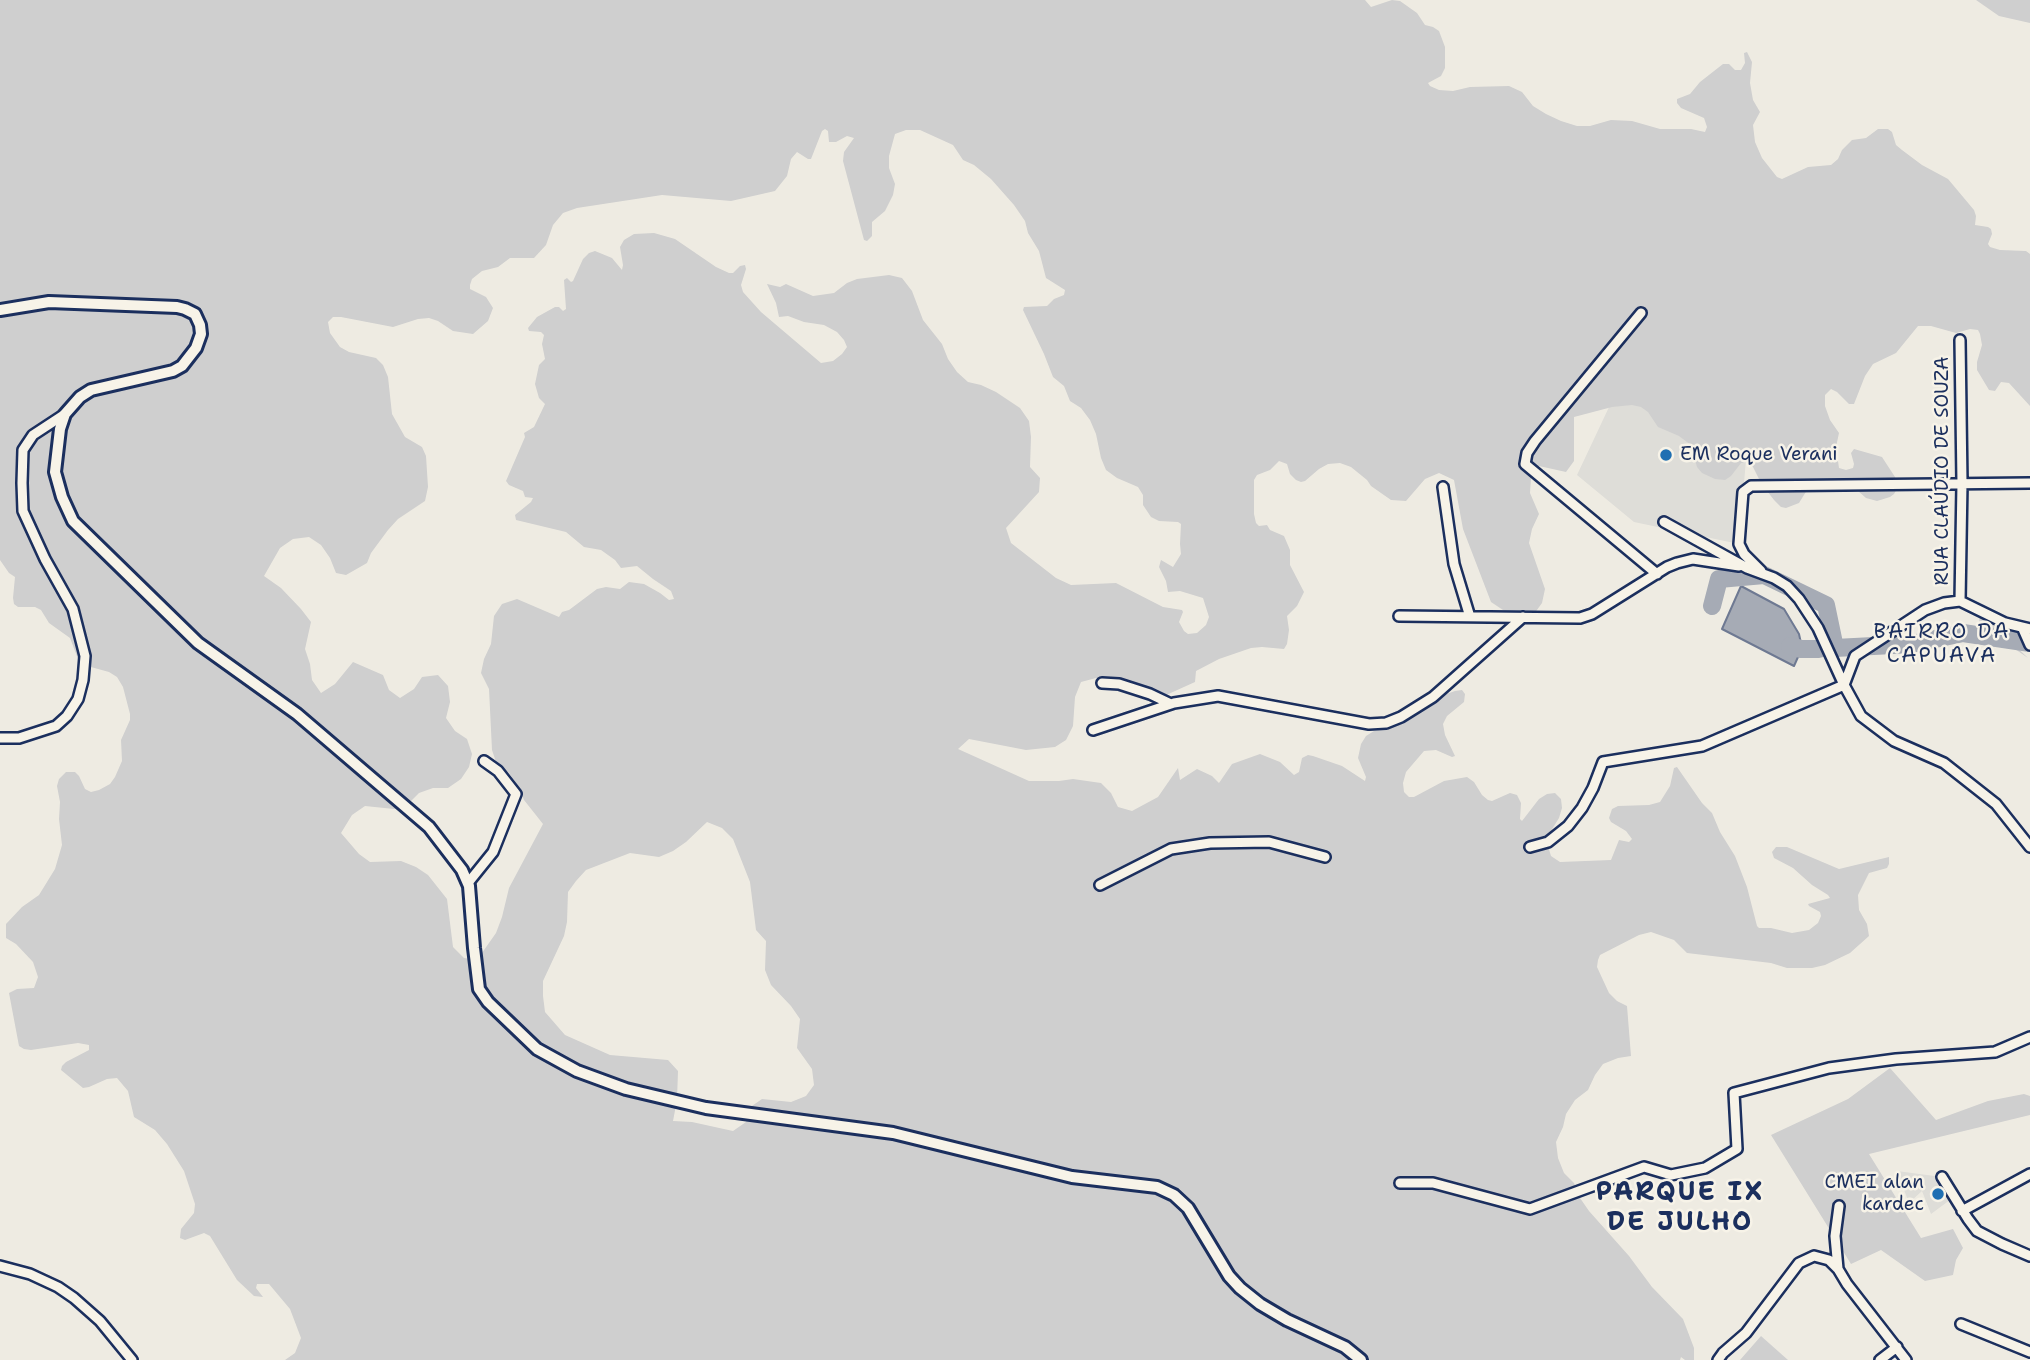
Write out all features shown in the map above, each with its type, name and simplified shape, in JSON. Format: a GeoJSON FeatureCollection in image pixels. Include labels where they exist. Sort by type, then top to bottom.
{"type":"FeatureCollection","features":[{"type":"Feature","properties":{"kind":"street"},"geometry":{"type":"LineString","coordinates":[[0,310],[49,302],[177,306],[195,314],[201,334],[196,348],[182,366],[173,371],[90,390],[65,414],[33,435],[23,450],[23,511],[73,610],[85,656],[78,699],[67,716],[56,726],[19,738],[0,738]]}},
{"type":"Feature","properties":{"kind":"street"},"geometry":{"type":"LineString","coordinates":[[1642,313],[1559,411],[1527,453],[1525,464],[1657,574]]}},
{"type":"Feature","properties":{"kind":"street","name":"RUA CLAÚDIO DE SOUZA"},"geometry":{"type":"LineString","coordinates":[[1960,341],[1961,601]]}},
{"type":"Feature","properties":{"kind":"street"},"geometry":{"type":"LineString","coordinates":[[65,414],[60,429],[55,472],[73,521],[198,643],[297,714],[429,827],[462,870],[468,883],[479,989],[488,1002],[537,1049],[577,1071],[626,1089],[706,1108],[894,1133],[1072,1177],[1157,1187],[1174,1195],[1188,1208],[1229,1276],[1240,1288],[1287,1320],[1345,1347],[1362,1360]]}},
{"type":"Feature","properties":{"kind":"street"},"geometry":{"type":"LineString","coordinates":[[1764,575],[1744,554],[1739,544],[1743,492],[1751,486],[2030,483]]}},
{"type":"Feature","properties":{"kind":"street"},"geometry":{"type":"LineString","coordinates":[[1443,487],[1454,564],[1471,617]]}},
{"type":"Feature","properties":{"kind":"street"},"geometry":{"type":"LineString","coordinates":[[1664,522],[1747,568],[1787,586],[1800,599],[1818,628],[1861,716],[1894,741],[1944,763],[1997,804],[2030,847]]}},
{"type":"Feature","properties":{"kind":"street"},"geometry":{"type":"LineString","coordinates":[[1399,616],[1580,618],[1592,614],[1677,563],[1693,559],[1747,568]]}},
{"type":"Feature","properties":{"kind":"street"},"geometry":{"type":"LineString","coordinates":[[1531,847],[1548,842],[1568,826],[1593,788],[1603,762],[1702,746],[1844,685],[1855,656],[1925,610],[1944,603],[1961,601],[2005,623],[2026,628],[2030,645]]}},
{"type":"Feature","properties":{"kind":"street"},"geometry":{"type":"LineString","coordinates":[[1093,730],[1171,704],[1218,696],[1369,724],[1386,723],[1433,697],[1523,617]]}},
{"type":"Feature","properties":{"kind":"street"},"geometry":{"type":"LineString","coordinates":[[1102,683],[1119,684],[1171,704]]}},
{"type":"Feature","properties":{"kind":"street"},"geometry":{"type":"LineString","coordinates":[[468,883],[493,852],[516,794],[498,771],[484,761]]}},
{"type":"Feature","properties":{"kind":"street"},"geometry":{"type":"LineString","coordinates":[[1100,885],[1171,849],[1210,843],[1269,842],[1325,856]]}},
{"type":"Feature","properties":{"kind":"street"},"geometry":{"type":"LineString","coordinates":[[1400,1183],[1433,1183],[1530,1209],[1644,1167],[1671,1175],[1705,1168],[1737,1149],[1734,1093],[1829,1068],[1895,1059],[1995,1052],[2030,1037]]}},
{"type":"Feature","properties":{"kind":"street"},"geometry":{"type":"LineString","coordinates":[[1962,1211],[2030,1174]]}},
{"type":"Feature","properties":{"kind":"street"},"geometry":{"type":"LineString","coordinates":[[1942,1177],[1977,1231],[2030,1255]]}},
{"type":"Feature","properties":{"kind":"street"},"geometry":{"type":"LineString","coordinates":[[1838,1269],[1835,1236],[1839,1206]]}},
{"type":"Feature","properties":{"kind":"street"},"geometry":{"type":"LineString","coordinates":[[1718,1360],[1746,1333],[1799,1263],[1814,1256],[1829,1259],[1838,1269],[1906,1360]]}},
{"type":"Feature","properties":{"kind":"street"},"geometry":{"type":"LineString","coordinates":[[0,1266],[30,1273],[74,1298],[100,1321],[132,1360]]}},
{"type":"Feature","properties":{"kind":"street"},"geometry":{"type":"LineString","coordinates":[[1961,1324],[2030,1352]]}},
{"type":"Feature","properties":{"kind":"street"},"geometry":{"type":"LineString","coordinates":[[1880,1360],[1896,1347]]}},
{"type":"Feature","properties":{"kind":"shaded area"},"geometry":{"type":"Polygon","coordinates":[[[0,0],[1365,0],[1371,7],[1392,0],[1400,1],[1417,13],[1425,25],[1439,31],[1445,47],[1445,68],[1441,76],[1428,83],[1430,86],[1453,91],[1470,87],[1509,86],[1522,92],[1533,106],[1546,114],[1577,126],[1590,126],[1611,120],[1632,121],[1660,129],[1705,132],[1707,127],[1704,118],[1681,108],[1677,99],[1690,94],[1700,82],[1723,64],[1741,70],[1745,63],[1744,53],[1747,52],[1752,62],[1750,83],[1753,100],[1760,112],[1753,125],[1755,142],[1762,158],[1777,177],[1782,179],[1808,167],[1831,165],[1852,140],[1866,138],[1878,129],[1888,129],[1892,132],[1896,145],[1922,165],[1948,179],[1974,210],[1975,225],[1991,229],[1988,244],[1990,247],[2026,251],[2030,254],[2030,406],[2009,383],[2001,382],[1995,391],[1989,390],[1977,370],[1982,345],[1978,330],[1956,333],[1931,326],[1918,326],[1896,353],[1873,364],[1854,404],[1849,404],[1831,389],[1825,395],[1825,406],[1830,420],[1839,433],[1836,447],[1839,468],[1853,468],[1851,453],[1854,449],[1882,457],[1898,487],[1890,497],[1877,501],[1866,498],[1849,483],[1833,481],[1820,491],[1812,482],[1799,503],[1781,507],[1748,463],[1741,463],[1725,480],[1702,473],[1697,467],[1691,445],[1679,436],[1658,427],[1641,407],[1612,407],[1574,417],[1574,461],[1566,472],[1539,466],[1531,478],[1530,493],[1539,514],[1529,543],[1545,589],[1542,603],[1534,614],[1518,616],[1491,602],[1463,529],[1454,480],[1439,473],[1425,479],[1406,501],[1391,500],[1351,467],[1340,463],[1328,464],[1301,482],[1290,474],[1287,464],[1279,461],[1270,470],[1257,475],[1254,480],[1254,514],[1259,526],[1267,525],[1270,530],[1284,536],[1290,550],[1290,565],[1304,592],[1297,606],[1287,616],[1289,630],[1284,649],[1251,648],[1219,659],[1196,671],[1195,682],[1164,696],[1144,691],[1132,683],[1096,678],[1081,682],[1075,697],[1073,726],[1066,740],[1055,747],[1026,750],[969,739],[958,749],[1029,781],[1073,779],[1101,783],[1111,793],[1118,807],[1132,811],[1158,797],[1178,768],[1180,780],[1197,769],[1212,776],[1219,783],[1232,764],[1260,754],[1280,762],[1294,775],[1299,772],[1302,758],[1308,755],[1342,766],[1365,781],[1366,777],[1358,758],[1366,736],[1374,731],[1403,724],[1409,719],[1412,709],[1420,703],[1462,690],[1465,694],[1464,702],[1447,716],[1443,724],[1455,756],[1436,750],[1424,751],[1406,772],[1404,792],[1409,797],[1414,797],[1444,781],[1467,777],[1488,800],[1492,801],[1510,793],[1517,795],[1521,803],[1522,821],[1539,799],[1555,793],[1561,799],[1562,808],[1547,843],[1551,856],[1560,862],[1611,860],[1619,840],[1629,842],[1632,839],[1626,831],[1611,822],[1609,818],[1612,809],[1618,806],[1660,802],[1670,786],[1674,768],[1677,767],[1712,813],[1735,856],[1759,928],[1792,933],[1809,930],[1818,923],[1821,916],[1820,912],[1808,904],[1830,898],[1793,868],[1774,858],[1772,852],[1776,847],[1787,847],[1839,869],[1889,857],[1887,868],[1869,873],[1858,895],[1859,910],[1867,924],[1869,936],[1850,953],[1825,965],[1787,968],[1771,963],[1687,953],[1674,940],[1651,932],[1639,935],[1600,955],[1598,960],[1597,967],[1609,993],[1627,1006],[1631,1056],[1603,1064],[1588,1090],[1575,1100],[1566,1114],[1556,1142],[1558,1158],[1564,1173],[1574,1183],[1589,1211],[1652,1287],[1683,1319],[1694,1348],[1694,1360],[1681,1357],[1680,1360],[285,1360],[295,1353],[301,1338],[290,1309],[269,1284],[257,1284],[256,1288],[263,1297],[254,1296],[237,1280],[210,1236],[204,1233],[185,1240],[180,1238],[181,1229],[194,1213],[195,1204],[184,1171],[155,1130],[134,1117],[128,1091],[117,1078],[83,1088],[61,1070],[66,1062],[89,1050],[89,1045],[78,1043],[31,1050],[19,1046],[9,993],[17,989],[34,988],[38,977],[33,962],[16,944],[6,938],[6,924],[22,907],[39,895],[55,869],[62,845],[57,786],[59,779],[66,772],[75,772],[85,789],[91,792],[110,784],[122,761],[121,740],[130,714],[123,687],[117,677],[80,664],[70,638],[49,623],[41,610],[14,604],[15,577],[0,560],[0,0]],[[825,129],[811,159],[797,152],[791,159],[787,176],[775,191],[731,201],[662,195],[577,208],[563,213],[553,225],[546,245],[534,258],[510,258],[498,267],[482,271],[472,279],[470,289],[486,297],[493,308],[488,321],[473,334],[453,331],[429,318],[393,327],[341,317],[333,317],[328,322],[330,333],[340,347],[349,352],[376,358],[383,365],[388,377],[392,414],[405,437],[422,447],[426,456],[428,487],[425,501],[398,519],[371,553],[367,563],[346,575],[336,573],[321,545],[309,537],[293,539],[280,548],[264,576],[281,588],[311,622],[305,649],[312,680],[321,693],[335,684],[353,662],[383,675],[389,690],[400,698],[414,689],[422,677],[438,675],[448,686],[450,702],[446,718],[455,731],[467,739],[472,754],[469,767],[461,779],[448,788],[433,788],[419,793],[408,804],[394,809],[365,806],[352,815],[341,833],[359,854],[370,862],[401,861],[428,875],[447,899],[453,947],[464,958],[477,960],[496,933],[509,888],[543,824],[524,800],[509,773],[497,765],[492,750],[489,689],[481,673],[491,644],[494,616],[502,604],[517,599],[559,617],[562,612],[569,610],[597,589],[620,589],[629,582],[644,584],[669,600],[674,599],[671,591],[637,566],[621,568],[601,550],[584,547],[566,532],[516,520],[515,515],[533,498],[525,497],[523,491],[506,481],[525,437],[524,433],[534,427],[545,404],[539,398],[535,384],[539,365],[545,359],[542,344],[544,335],[541,332],[529,331],[528,328],[537,317],[555,307],[563,311],[566,309],[564,280],[567,278],[573,281],[583,259],[589,253],[595,251],[612,258],[622,270],[620,247],[624,240],[634,234],[654,233],[675,239],[729,273],[745,265],[741,285],[743,292],[761,312],[821,363],[833,361],[842,354],[847,347],[844,340],[837,332],[824,325],[788,316],[779,317],[767,284],[780,287],[786,284],[813,296],[834,293],[857,279],[889,275],[902,278],[912,291],[923,320],[942,344],[957,372],[968,382],[996,392],[1020,408],[1029,421],[1030,467],[1040,478],[1039,492],[1006,528],[1011,543],[1056,578],[1071,585],[1116,583],[1163,607],[1182,610],[1179,622],[1188,634],[1197,633],[1206,625],[1209,617],[1203,598],[1180,591],[1168,592],[1159,567],[1161,560],[1173,567],[1181,554],[1181,524],[1151,517],[1143,505],[1143,495],[1138,487],[1106,470],[1090,420],[1081,408],[1070,401],[1064,386],[1053,377],[1023,310],[1024,307],[1047,306],[1064,295],[1065,290],[1046,278],[1039,251],[1014,205],[991,179],[963,160],[953,145],[920,130],[906,130],[895,134],[889,156],[889,168],[895,184],[893,195],[885,211],[872,222],[872,236],[867,241],[864,240],[843,161],[844,152],[854,138],[847,136],[836,142],[829,142],[828,131],[825,129]],[[707,822],[686,842],[659,857],[630,853],[586,870],[568,892],[564,936],[543,981],[543,996],[545,1012],[565,1035],[610,1055],[668,1060],[678,1071],[673,1121],[692,1122],[733,1131],[746,1122],[749,1108],[762,1099],[791,1102],[806,1096],[814,1085],[812,1069],[797,1048],[800,1019],[771,985],[765,970],[766,941],[756,930],[750,882],[733,839],[722,828],[707,822]]]}},
{"type":"Feature","properties":{"kind":"shaded area"},"geometry":{"type":"Polygon","coordinates":[[[1976,0],[2030,0],[2030,23],[1999,16],[1976,0]]]}},
{"type":"Feature","properties":{"kind":"shaded area","name":"EM Roque Verani"},"geometry":{"type":"Polygon","coordinates":[[[1618,388],[1748,435],[1739,544],[1634,522],[1577,475],[1618,388]]]}},
{"type":"Feature","properties":{"kind":"shaded area"},"geometry":{"type":"Polygon","coordinates":[[[1741,586],[1784,609],[1799,634],[1802,648],[1794,666],[1722,629],[1741,586]]]}},
{"type":"Feature","properties":{"kind":"shaded area"},"geometry":{"type":"Polygon","coordinates":[[[1980,612],[2028,658],[1979,624],[1980,612]]]}},
{"type":"Feature","properties":{"kind":"shaded area"},"geometry":{"type":"Polygon","coordinates":[[[1890,1068],[1936,1120],[1988,1101],[2024,1094],[2030,1096],[2030,1115],[1869,1154],[1921,1238],[1953,1229],[1963,1248],[1956,1260],[1953,1275],[1925,1281],[1881,1250],[1851,1264],[1771,1135],[1848,1099],[1890,1068]]]}},
{"type":"Feature","properties":{"kind":"shaded area","name":"CMEI alan kardec"},"geometry":{"type":"Polygon","coordinates":[[[1897,1171],[1942,1177],[1954,1197],[1931,1214],[1922,1191],[1909,1203],[1897,1171]]]}},
{"type":"Feature","properties":{"kind":"shaded area"},"geometry":{"type":"Polygon","coordinates":[[[1761,1336],[1788,1360],[1740,1360],[1761,1336]]]}},
{"type":"Feature","properties":{"kind":"waterway"},"geometry":{"type":"LineString","coordinates":[[1712,606],[1719,579],[1764,575],[1826,605],[1835,648],[1912,644],[1963,633],[2030,643]]}},
{"type":"Feature","properties":{"kind":"waterway"},"geometry":{"type":"LineString","coordinates":[[1790,646],[1819,649]]}},
{"type":"Feature","properties":{"kind":"place","name":"EM Roque Verani"},"geometry":{"type":"Point","coordinates":[1666,455]}},
{"type":"Feature","properties":{"kind":"place","name":"CMEI alan kardec"},"geometry":{"type":"Point","coordinates":[1938,1194]}},
{"type":"Feature","properties":{"kind":"district","name":"BAIRRO DA CAPUAVA"},"geometry":{"type":"Point","coordinates":[1942,645]}},
{"type":"Feature","properties":{"kind":"district","name":"PARQUE IX DE JULHO"},"geometry":{"type":"Point","coordinates":[1680,1208]}}]}
